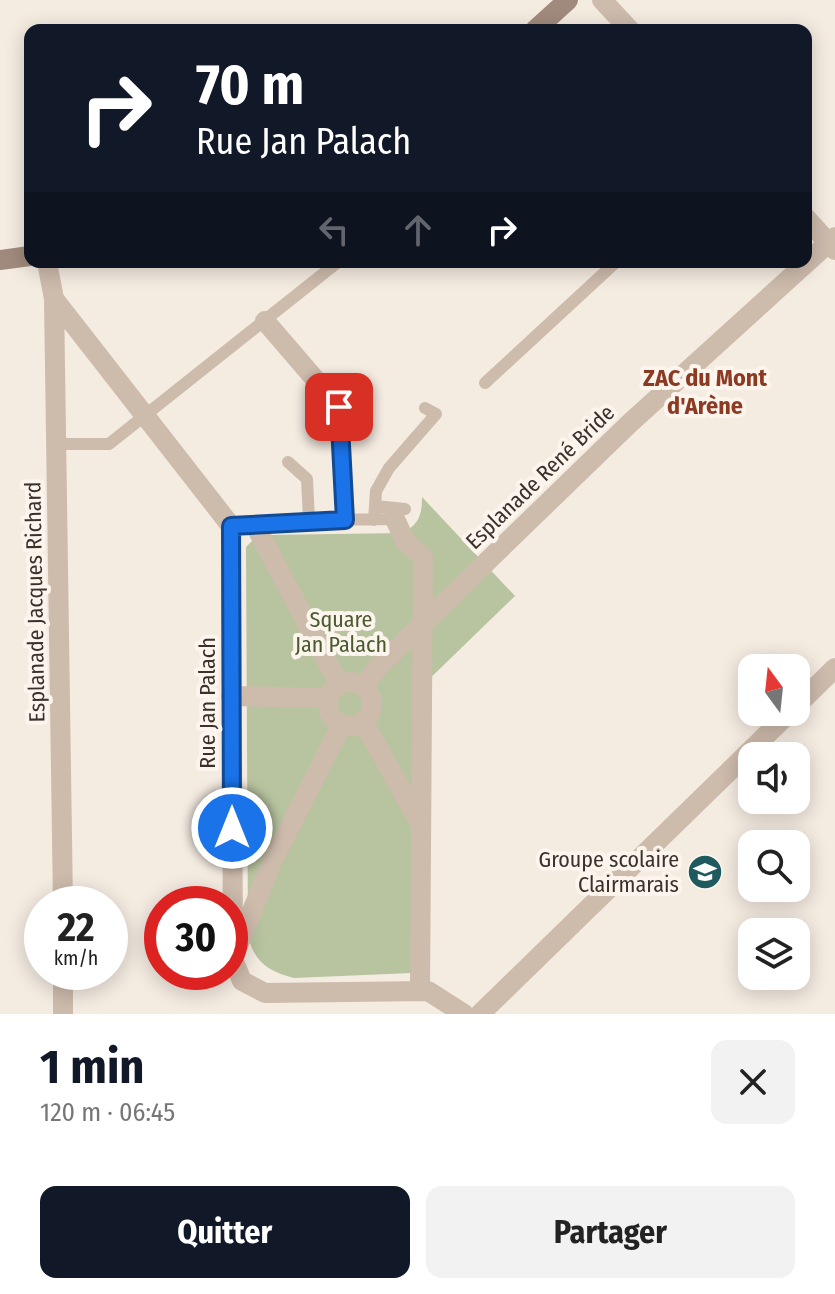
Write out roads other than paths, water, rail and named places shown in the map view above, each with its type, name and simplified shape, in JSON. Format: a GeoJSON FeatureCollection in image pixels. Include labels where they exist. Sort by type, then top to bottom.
{"type":"FeatureCollection","features":[{"type":"Feature","properties":{"kind":"street"},"geometry":{"type":"LineString","coordinates":[[542,24],[568,0]]}},
{"type":"Feature","properties":{"kind":"street"},"geometry":{"type":"LineString","coordinates":[[602,0],[624,24]]}},
{"type":"Feature","properties":{"kind":"street"},"geometry":{"type":"LineString","coordinates":[[812,224],[833,243]]}},
{"type":"Feature","properties":{"kind":"street","name":"Esplanade René Bride"},"geometry":{"type":"LineString","coordinates":[[812,262],[833,243]]}},
{"type":"Feature","properties":{"kind":"street"},"geometry":{"type":"LineString","coordinates":[[0,260],[24,257]]}},
{"type":"Feature","properties":{"kind":"street"},"geometry":{"type":"LineString","coordinates":[[48,268],[54,299],[231,526]]}},
{"type":"Feature","properties":{"kind":"street","name":"Esplanade René Bride"},"geometry":{"type":"LineString","coordinates":[[364,687],[377,668],[630,423],[805,268]]}},
{"type":"Feature","properties":{"kind":"street","name":"Esplanade Jacques Richard"},"geometry":{"type":"LineString","coordinates":[[54,299],[63,886]]}},
{"type":"Feature","properties":{"kind":"street"},"geometry":{"type":"LineString","coordinates":[[265,321],[339,407]]}},
{"type":"Feature","properties":{"kind":"street"},"geometry":{"type":"LineString","coordinates":[[400,514],[405,541],[423,558],[420,991]]}},
{"type":"Feature","properties":{"kind":"street"},"geometry":{"type":"LineString","coordinates":[[231,696],[334,691],[352,681],[364,687],[372,704],[363,721],[349,726],[332,717],[334,691],[255,525]]}},
{"type":"Feature","properties":{"kind":"street","name":"Rue Jan Palach"},"geometry":{"type":"LineString","coordinates":[[231,526],[232,886]]}},
{"type":"Feature","properties":{"kind":"street"},"geometry":{"type":"LineString","coordinates":[[810,692],[835,668]]}},
{"type":"Feature","properties":{"kind":"street"},"geometry":{"type":"LineString","coordinates":[[363,721],[422,827]]}},
{"type":"Feature","properties":{"kind":"street"},"geometry":{"type":"LineString","coordinates":[[248,922],[272,862],[342,724]]}},
{"type":"Feature","properties":{"kind":"street"},"geometry":{"type":"LineString","coordinates":[[480,1014],[776,726]]}},
{"type":"Feature","properties":{"kind":"street"},"geometry":{"type":"LineString","coordinates":[[248,984],[265,993],[428,991],[464,1014]]}},
{"type":"Feature","properties":{"kind":"street"},"geometry":{"type":"LineString","coordinates":[[63,990],[63,1014]]}},
{"type":"Feature","properties":{"kind":"lane"},"geometry":{"type":"LineString","coordinates":[[56,444],[109,444],[331,268]]}},
{"type":"Feature","properties":{"kind":"lane"},"geometry":{"type":"LineString","coordinates":[[485,383],[610,268]]}},
{"type":"Feature","properties":{"kind":"lane"},"geometry":{"type":"LineString","coordinates":[[339,407],[345,520]]}},
{"type":"Feature","properties":{"kind":"lane"},"geometry":{"type":"LineString","coordinates":[[374,520],[376,491],[389,468],[436,414],[425,408]]}},
{"type":"Feature","properties":{"kind":"lane"},"geometry":{"type":"LineString","coordinates":[[288,462],[307,479],[309,520]]}},
{"type":"Feature","properties":{"kind":"lane"},"geometry":{"type":"LineString","coordinates":[[375,506],[400,514]]}},
{"type":"Feature","properties":{"kind":"lane"},"geometry":{"type":"LineString","coordinates":[[231,526],[309,520],[374,520],[400,514]]}},
{"type":"Feature","properties":{"kind":"place","name":"Groupe scolaire Clairmarais"},"geometry":{"type":"Point","coordinates":[705,872]}},
{"type":"Feature","properties":{"kind":"district","name":"ZAC du Mont d'Arène"},"geometry":{"type":"Point","coordinates":[705,392]}},
{"type":"Feature","properties":{"kind":"park label","name":"Square Jan Palach"},"geometry":{"type":"Point","coordinates":[341,632]}}]}
